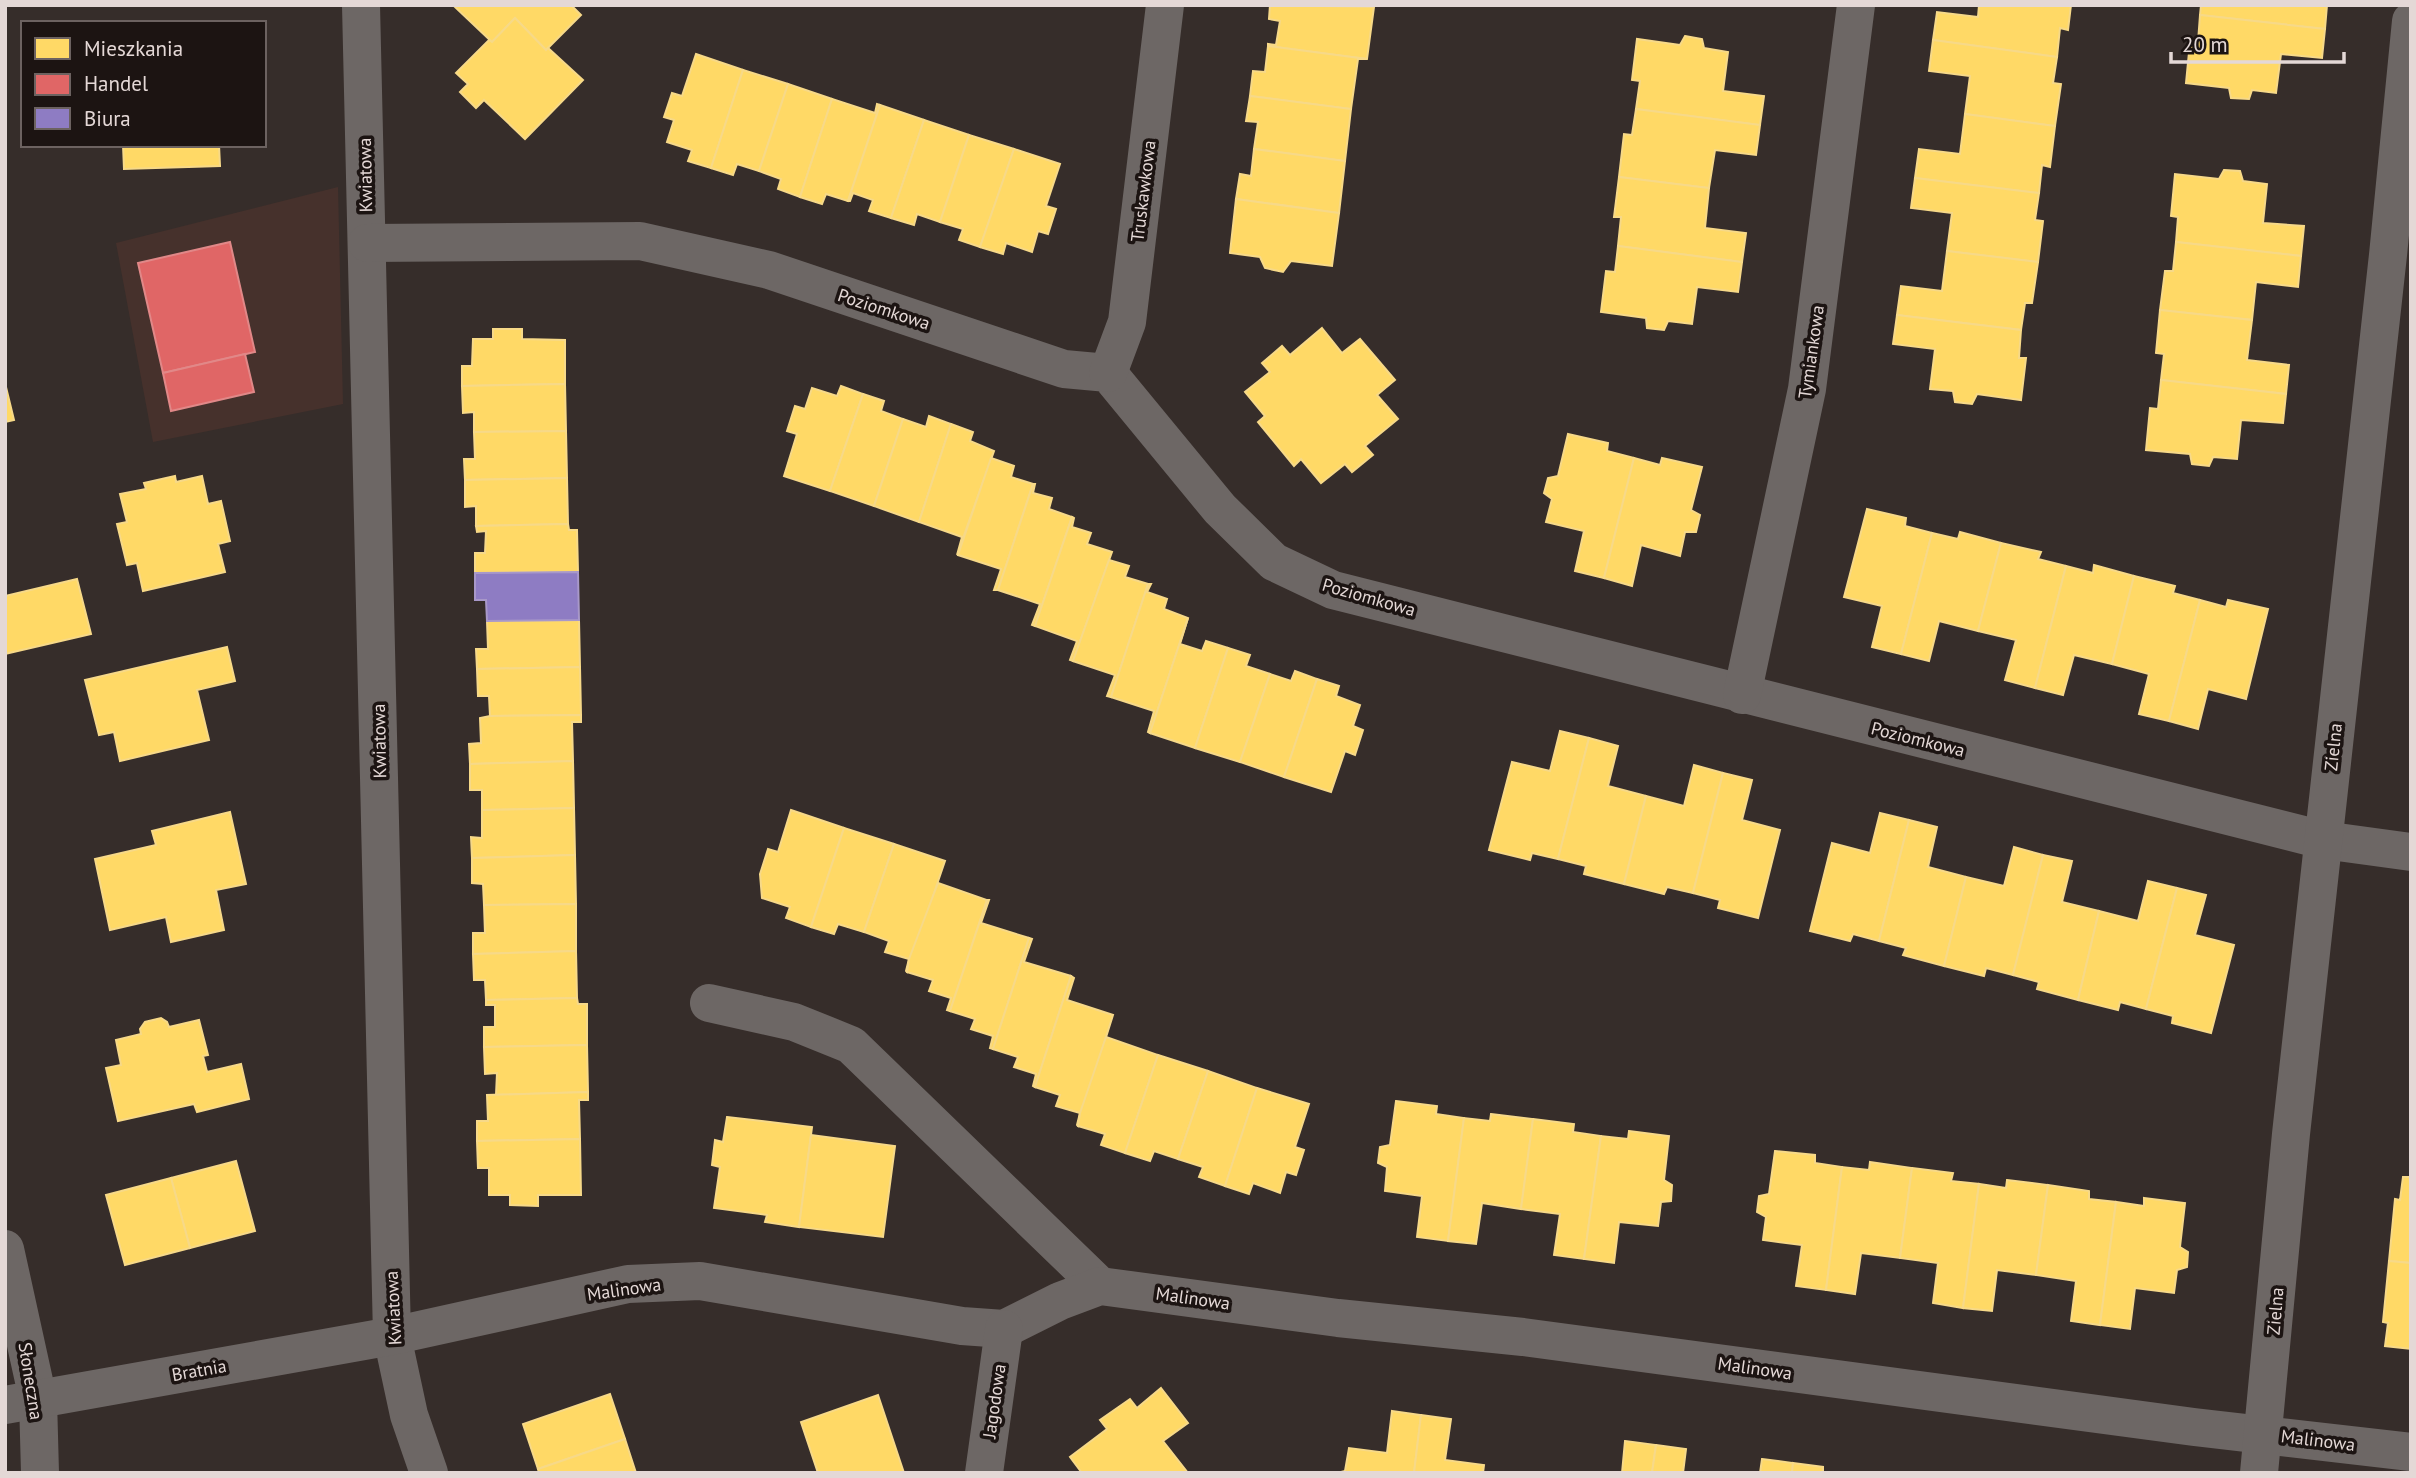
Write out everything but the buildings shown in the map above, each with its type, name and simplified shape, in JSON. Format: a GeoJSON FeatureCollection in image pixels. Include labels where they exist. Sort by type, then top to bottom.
{"type":"FeatureCollection","features":[{"type":"Feature","properties":{"kind":"street","name":"Kwiatowa"},"geometry":{"type":"LineString","coordinates":[[361,5],[392,1336],[410,1415],[429,1473]]}},
{"type":"Feature","properties":{"kind":"street","name":"Truskawkowa"},"geometry":{"type":"LineString","coordinates":[[1108,373],[1127,322],[1165,5]]}},
{"type":"Feature","properties":{"kind":"street","name":"Tymiankowa"},"geometry":{"type":"LineString","coordinates":[[1742,695],[1807,389],[1856,5]]}},
{"type":"Feature","properties":{"kind":"street","name":"Zielna"},"geometry":{"type":"LineString","coordinates":[[2259,1473],[2323,841],[2400,257],[2411,21]]}},
{"type":"Feature","properties":{"kind":"street","name":"Poziomkowa"},"geometry":{"type":"LineString","coordinates":[[367,243],[640,241],[769,270],[1064,369],[1108,373],[1220,509],[1274,562],[1333,590],[2323,841],[2411,852]]}},
{"type":"Feature","properties":{"kind":"street"},"geometry":{"type":"LineString","coordinates":[[709,1003],[794,1021],[851,1045],[1100,1286]]}},
{"type":"Feature","properties":{"kind":"street","name":"Słoneczna"},"geometry":{"type":"LineString","coordinates":[[5,1249],[22,1402],[40,1473]]}},
{"type":"Feature","properties":{"kind":"street","name":"Malinowa"},"geometry":{"type":"LineString","coordinates":[[392,1336],[628,1284],[700,1281],[962,1326],[1004,1329],[1060,1301],[1100,1286],[1338,1318],[1523,1337],[2194,1427],[2411,1452]]}},
{"type":"Feature","properties":{"kind":"street","name":"Jagodowa"},"geometry":{"type":"LineString","coordinates":[[984,1473],[1004,1329]]}},
{"type":"Feature","properties":{"kind":"street","name":"Bratnia"},"geometry":{"type":"LineString","coordinates":[[22,1402],[392,1336]]}},
{"type":"Feature","properties":{"kind":"shaded area"},"geometry":{"type":"Polygon","coordinates":[[[338,187],[343,404],[153,442],[116,243],[338,187]]]}}]}
